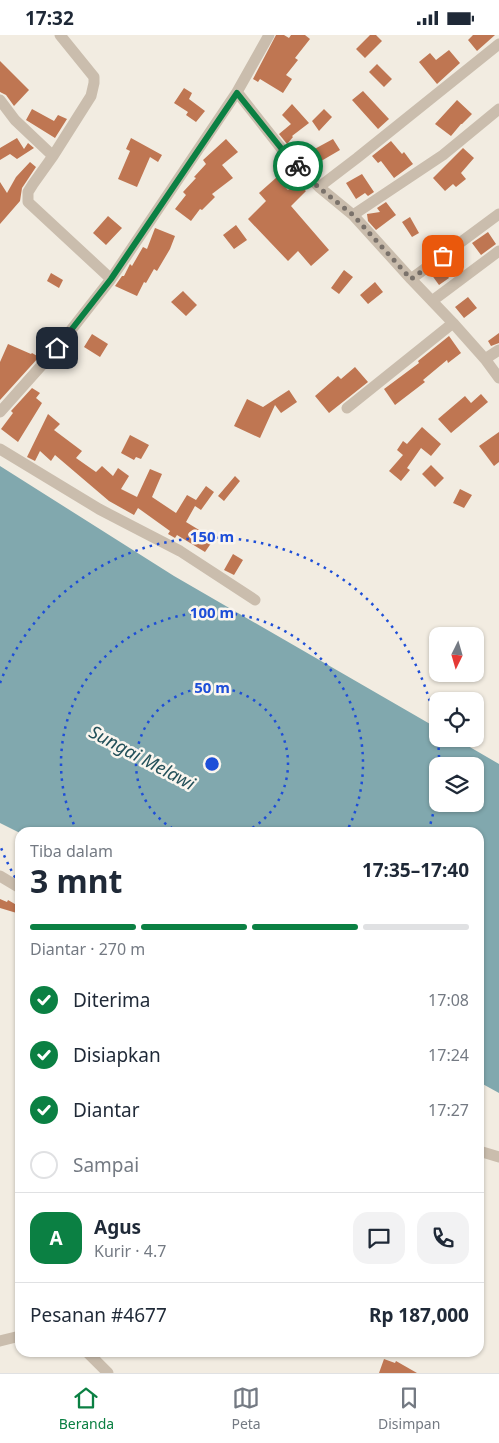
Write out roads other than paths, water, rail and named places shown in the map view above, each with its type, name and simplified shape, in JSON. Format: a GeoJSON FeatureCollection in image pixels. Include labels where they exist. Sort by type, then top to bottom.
{"type":"FeatureCollection","features":[{"type":"Feature","properties":{"kind":"street"},"geometry":{"type":"LineString","coordinates":[[60,35],[94,77],[94,83],[91,96],[28,192],[28,202],[111,279]]}},
{"type":"Feature","properties":{"kind":"street"},"geometry":{"type":"LineString","coordinates":[[0,412],[57,348],[111,279],[237,93],[269,35]]}},
{"type":"Feature","properties":{"kind":"street"},"geometry":{"type":"LineString","coordinates":[[318,187],[499,44]]}},
{"type":"Feature","properties":{"kind":"street"},"geometry":{"type":"LineString","coordinates":[[237,93],[281,148],[318,187],[353,215],[453,323],[499,378]]}},
{"type":"Feature","properties":{"kind":"street"},"geometry":{"type":"LineString","coordinates":[[0,100],[14,120],[53,156]]}},
{"type":"Feature","properties":{"kind":"street"},"geometry":{"type":"LineString","coordinates":[[353,215],[443,155],[499,109]]}},
{"type":"Feature","properties":{"kind":"street"},"geometry":{"type":"LineString","coordinates":[[411,279],[499,214]]}},
{"type":"Feature","properties":{"kind":"street"},"geometry":{"type":"LineString","coordinates":[[432,301],[499,251]]}},
{"type":"Feature","properties":{"kind":"street"},"geometry":{"type":"LineString","coordinates":[[347,408],[453,323]]}},
{"type":"Feature","properties":{"kind":"street"},"geometry":{"type":"LineString","coordinates":[[485,359],[499,350]]}},
{"type":"Feature","properties":{"kind":"street"},"geometry":{"type":"LineString","coordinates":[[0,449],[99,509],[180,551],[255,600]]}},
{"type":"Feature","properties":{"kind":"street"},"geometry":{"type":"LineString","coordinates":[[0,876],[15,885]]}},
{"type":"Feature","properties":{"kind":"street"},"geometry":{"type":"LineString","coordinates":[[484,1152],[499,1157]]}},
{"type":"Feature","properties":{"kind":"street"},"geometry":{"type":"LineString","coordinates":[[0,1341],[15,1337]]}},
{"type":"Feature","properties":{"kind":"street"},"geometry":{"type":"LineString","coordinates":[[92,1357],[108,1373]]}},
{"type":"Feature","properties":{"kind":"water","name":"Sungai Melawi"},"geometry":{"type":"Polygon","coordinates":[[[0,466],[174,576],[429,723],[429,747],[470,747],[499,764],[499,1093],[484,1085],[484,827],[15,827],[15,830],[0,823],[0,466]]]}}]}
